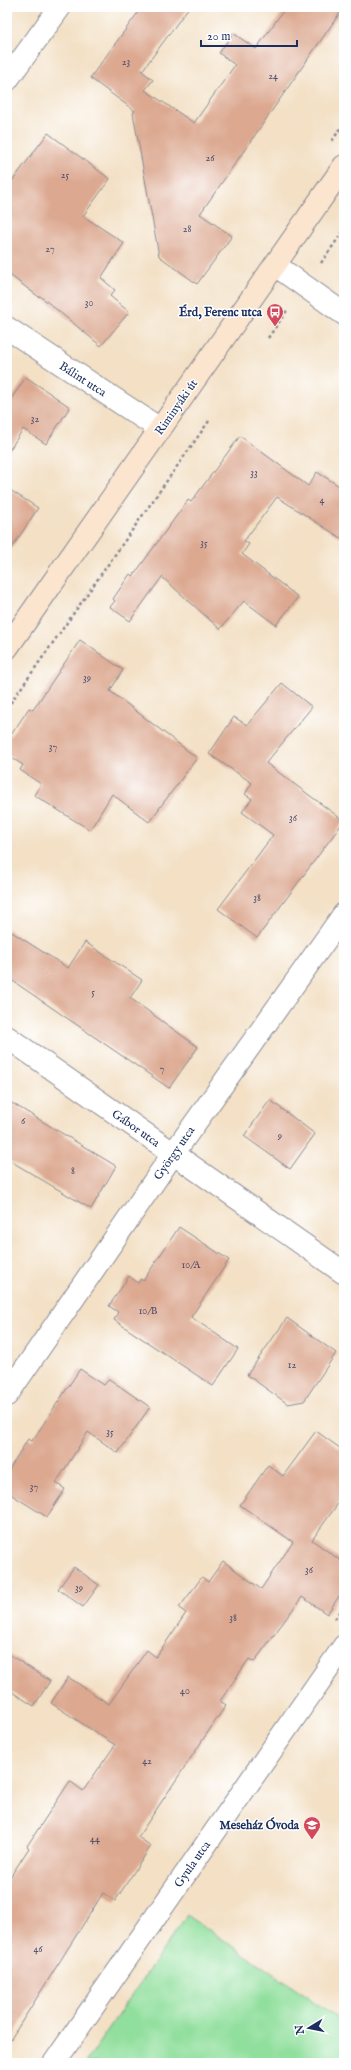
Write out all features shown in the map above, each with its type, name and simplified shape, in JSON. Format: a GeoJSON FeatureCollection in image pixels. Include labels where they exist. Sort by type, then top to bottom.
{"type":"FeatureCollection","features":[{"type":"Feature","properties":{"kind":"main road","name":"Riminyáki út"},"geometry":{"type":"LineString","coordinates":[[7,648],[344,166]]}},
{"type":"Feature","properties":{"kind":"street"},"geometry":{"type":"LineString","coordinates":[[7,80],[60,7]]}},
{"type":"Feature","properties":{"kind":"street"},"geometry":{"type":"LineString","coordinates":[[275,265],[344,314]]}},
{"type":"Feature","properties":{"kind":"street","name":"Bálint utca"},"geometry":{"type":"LineString","coordinates":[[7,328],[160,429]]}},
{"type":"Feature","properties":{"kind":"street","name":"György utca"},"geometry":{"type":"LineString","coordinates":[[7,1395],[173,1154],[344,914]]}},
{"type":"Feature","properties":{"kind":"street","name":"Gábor utca"},"geometry":{"type":"LineString","coordinates":[[7,1036],[344,1273]]}},
{"type":"Feature","properties":{"kind":"street","name":"Gyula utca"},"geometry":{"type":"LineString","coordinates":[[54,2063],[344,1646]]}},
{"type":"Feature","properties":{"kind":"path"},"geometry":{"type":"LineString","coordinates":[[7,708],[209,421]]}},
{"type":"Feature","properties":{"kind":"green space"},"geometry":{"type":"Polygon","coordinates":[[[187,1915],[344,2022],[344,2063],[85,2063],[187,1915]]]}},
{"type":"Feature","properties":{"kind":"building"},"geometry":{"type":"Polygon","coordinates":[[[142,7],[189,7],[142,71],[153,80],[145,90],[194,123],[235,65],[219,53],[233,33],[256,49],[286,7],[344,7],[200,214],[232,236],[197,284],[159,256],[133,113],[135,111],[90,78],[142,7]]]}},
{"type":"Feature","properties":{"kind":"building"},"geometry":{"type":"Polygon","coordinates":[[[48,133],[110,179],[83,216],[124,243],[101,278],[115,290],[110,296],[129,312],[101,346],[40,296],[39,297],[7,273],[7,188],[48,133]]]}},
{"type":"Feature","properties":{"kind":"building"},"geometry":{"type":"Polygon","coordinates":[[[26,377],[70,407],[46,444],[23,429],[7,454],[7,405],[26,377]]]}},
{"type":"Feature","properties":{"kind":"building"},"geometry":{"type":"Polygon","coordinates":[[[240,436],[308,486],[317,472],[344,489],[344,540],[277,497],[244,541],[249,544],[242,554],[298,597],[276,625],[244,601],[220,629],[162,577],[130,621],[110,607],[115,601],[113,599],[130,574],[133,576],[188,500],[191,502],[240,436]]]}},
{"type":"Feature","properties":{"kind":"building"},"geometry":{"type":"Polygon","coordinates":[[[7,488],[38,508],[7,555],[7,488]]]}},
{"type":"Feature","properties":{"kind":"building"},"geometry":{"type":"Polygon","coordinates":[[[80,640],[123,670],[110,691],[197,758],[149,822],[112,794],[90,830],[34,795],[41,784],[20,770],[23,765],[7,755],[7,741],[29,708],[33,710],[80,640]]]}},
{"type":"Feature","properties":{"kind":"building"},"geometry":{"type":"Polygon","coordinates":[[[282,683],[312,707],[266,763],[344,821],[257,938],[218,909],[273,835],[242,812],[252,799],[245,794],[252,783],[209,754],[234,717],[247,725],[282,683]]]}},
{"type":"Feature","properties":{"kind":"building"},"geometry":{"type":"Polygon","coordinates":[[[7,929],[68,968],[85,942],[142,980],[130,998],[198,1047],[169,1088],[7,977],[7,929]]]}},
{"type":"Feature","properties":{"kind":"building"},"geometry":{"type":"Polygon","coordinates":[[[7,1100],[116,1166],[91,1209],[7,1159],[7,1100]]]}},
{"type":"Feature","properties":{"kind":"building"},"geometry":{"type":"Polygon","coordinates":[[[270,1100],[315,1134],[290,1169],[244,1136],[270,1100]]]}},
{"type":"Feature","properties":{"kind":"building"},"geometry":{"type":"Polygon","coordinates":[[[179,1227],[229,1260],[191,1317],[238,1349],[213,1386],[114,1320],[118,1312],[109,1306],[129,1276],[138,1283],[141,1279],[143,1281],[179,1227]]]}},
{"type":"Feature","properties":{"kind":"building"},"geometry":{"type":"Polygon","coordinates":[[[287,1318],[336,1353],[304,1401],[288,1404],[247,1375],[287,1318]]]}},
{"type":"Feature","properties":{"kind":"building"},"geometry":{"type":"Polygon","coordinates":[[[80,1369],[104,1385],[109,1379],[150,1407],[118,1453],[88,1432],[56,1483],[65,1489],[47,1517],[7,1492],[7,1473],[28,1439],[32,1441],[80,1369]]]}},
{"type":"Feature","properties":{"kind":"building"},"geometry":{"type":"Polygon","coordinates":[[[316,1431],[344,1451],[344,1495],[312,1540],[344,1563],[344,1589],[327,1614],[302,1597],[254,1662],[249,1659],[220,1701],[226,1705],[138,1837],[151,1846],[115,1901],[103,1893],[7,2045],[7,1882],[29,1848],[27,1846],[70,1781],[83,1791],[115,1745],[51,1703],[68,1677],[109,1704],[147,1650],[156,1657],[186,1613],[179,1608],[202,1577],[208,1582],[223,1561],[261,1589],[293,1542],[240,1505],[268,1465],[283,1476],[316,1431]]]}},
{"type":"Feature","properties":{"kind":"building"},"geometry":{"type":"Polygon","coordinates":[[[74,1567],[99,1585],[83,1607],[58,1589],[74,1567]]]}},
{"type":"Feature","properties":{"kind":"building"},"geometry":{"type":"Polygon","coordinates":[[[7,1653],[50,1681],[34,1706],[7,1689],[7,1653]]]}},
{"type":"Feature","properties":{"kind":"place","name":"Érd, Ferenc utca"},"geometry":{"type":"Point","coordinates":[275,327]}},
{"type":"Feature","properties":{"kind":"place","name":"Meseház Óvoda"},"geometry":{"type":"Point","coordinates":[312,1840]}}]}
